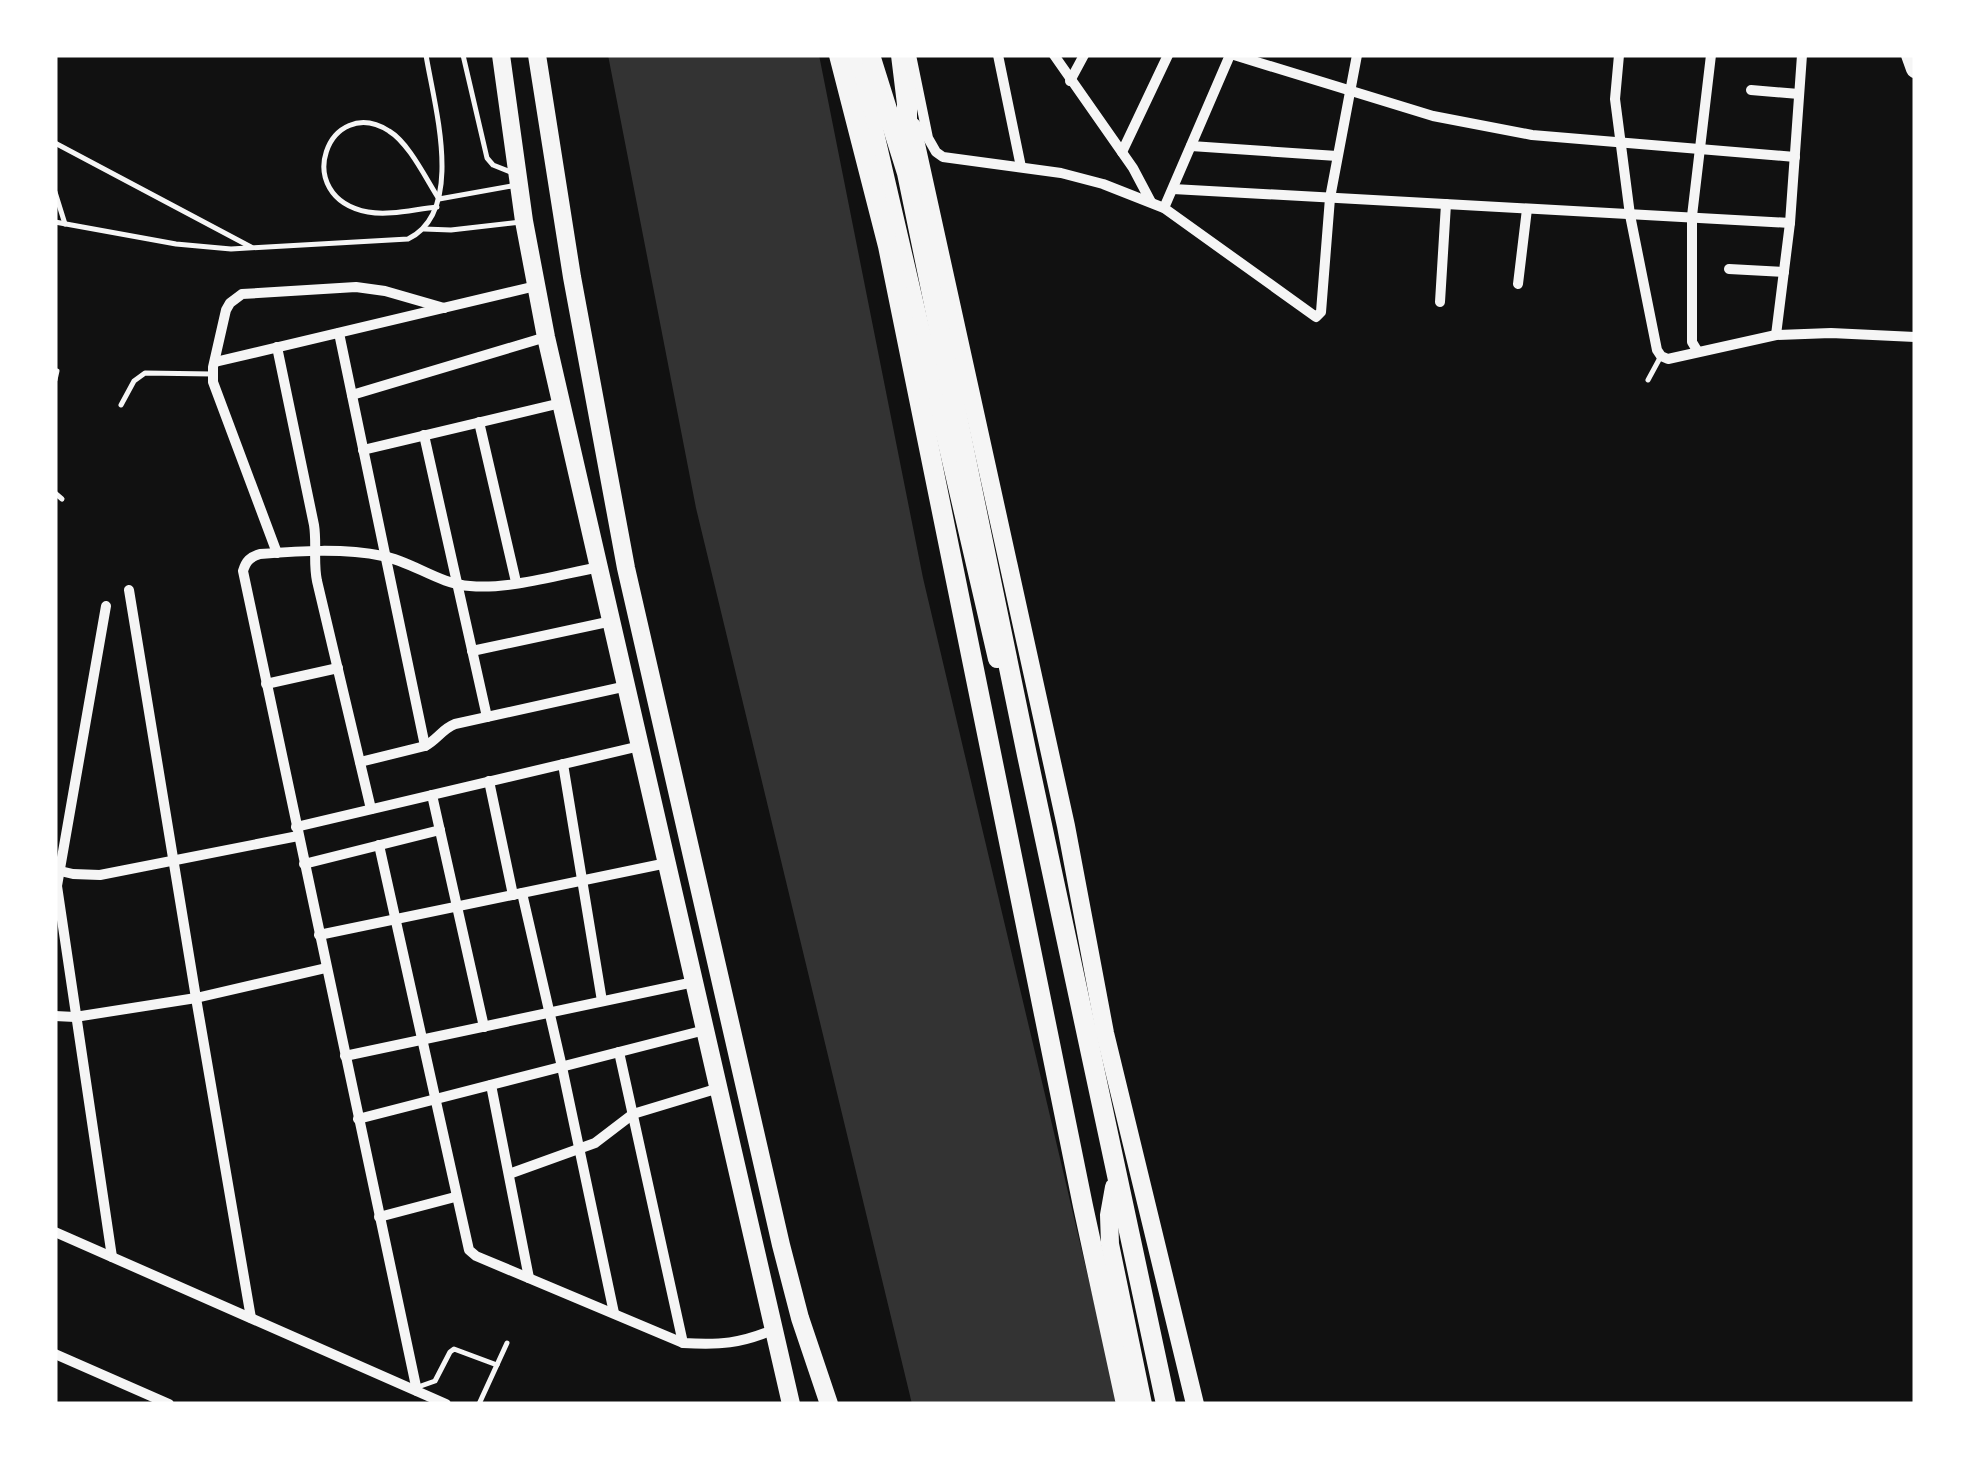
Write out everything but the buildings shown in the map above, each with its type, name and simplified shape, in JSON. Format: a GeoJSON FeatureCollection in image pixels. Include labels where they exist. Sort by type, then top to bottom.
{"type":"FeatureCollection","features":[{"type":"Feature","properties":{"kind":"highway"},"geometry":{"type":"LineString","coordinates":[[839,55],[888,246],[1126,1404]]}},
{"type":"Feature","properties":{"kind":"highway"},"geometry":{"type":"LineString","coordinates":[[870,55],[907,172],[1026,755],[1169,1404]]}},
{"type":"Feature","properties":{"kind":"highway"},"geometry":{"type":"LineString","coordinates":[[899,55],[906,104],[907,172]]}},
{"type":"Feature","properties":{"kind":"main road"},"geometry":{"type":"LineString","coordinates":[[501,55],[524,221],[546,337],[791,1404]]}},
{"type":"Feature","properties":{"kind":"main road"},"geometry":{"type":"LineString","coordinates":[[537,55],[572,277],[626,568],[781,1246],[829,1404]]}},
{"type":"Feature","properties":{"kind":"main road"},"geometry":{"type":"LineString","coordinates":[[858,55],[1114,1187],[1169,1404]]}},
{"type":"Feature","properties":{"kind":"main road"},"geometry":{"type":"LineString","coordinates":[[899,55],[944,280],[1066,826],[1105,1033],[1195,1404]]}},
{"type":"Feature","properties":{"kind":"main road"},"geometry":{"type":"LineString","coordinates":[[1910,55],[1915,70]]}},
{"type":"Feature","properties":{"kind":"main road"},"geometry":{"type":"LineString","coordinates":[[1114,1187],[1109,1215],[1110,1244],[1143,1404]]}},
{"type":"Feature","properties":{"kind":"street"},"geometry":{"type":"LineString","coordinates":[[911,55],[928,138],[936,152],[951,159],[1061,173],[1103,184],[1164,208],[1316,317],[1321,312],[1330,198],[1358,55]]}},
{"type":"Feature","properties":{"kind":"street"},"geometry":{"type":"LineString","coordinates":[[998,55],[1020,167]]}},
{"type":"Feature","properties":{"kind":"street"},"geometry":{"type":"LineString","coordinates":[[1054,55],[1134,168],[1152,203]]}},
{"type":"Feature","properties":{"kind":"street"},"geometry":{"type":"LineString","coordinates":[[1070,81],[1084,55]]}},
{"type":"Feature","properties":{"kind":"street"},"geometry":{"type":"LineString","coordinates":[[1122,152],[1168,55]]}},
{"type":"Feature","properties":{"kind":"street"},"geometry":{"type":"LineString","coordinates":[[1164,208],[1232,55],[1432,116],[1532,135],[1796,158]]}},
{"type":"Feature","properties":{"kind":"street"},"geometry":{"type":"LineString","coordinates":[[1619,55],[1615,88],[1620,143],[1630,214],[1661,356],[1668,360],[1776,336],[1830,333],[1915,337]]}},
{"type":"Feature","properties":{"kind":"street"},"geometry":{"type":"LineString","coordinates":[[1698,352],[1692,342],[1692,216],[1711,55]]}},
{"type":"Feature","properties":{"kind":"street"},"geometry":{"type":"LineString","coordinates":[[1776,336],[1790,223],[1802,55]]}},
{"type":"Feature","properties":{"kind":"street"},"geometry":{"type":"LineString","coordinates":[[1751,90],[1799,94]]}},
{"type":"Feature","properties":{"kind":"street"},"geometry":{"type":"LineString","coordinates":[[1190,146],[1337,156]]}},
{"type":"Feature","properties":{"kind":"street"},"geometry":{"type":"LineString","coordinates":[[1174,190],[1790,223]]}},
{"type":"Feature","properties":{"kind":"street"},"geometry":{"type":"LineString","coordinates":[[1440,302],[1446,204]]}},
{"type":"Feature","properties":{"kind":"street"},"geometry":{"type":"LineString","coordinates":[[1518,284],[1527,209]]}},
{"type":"Feature","properties":{"kind":"street"},"geometry":{"type":"LineString","coordinates":[[1729,268],[1784,272]]}},
{"type":"Feature","properties":{"kind":"street"},"geometry":{"type":"LineString","coordinates":[[214,368],[339,332],[536,286]]}},
{"type":"Feature","properties":{"kind":"street"},"geometry":{"type":"LineString","coordinates":[[277,552],[215,388],[214,368],[230,303],[242,294],[356,287],[444,308]]}},
{"type":"Feature","properties":{"kind":"street"},"geometry":{"type":"LineString","coordinates":[[339,332],[425,746]]}},
{"type":"Feature","properties":{"kind":"street"},"geometry":{"type":"LineString","coordinates":[[352,394],[546,337]]}},
{"type":"Feature","properties":{"kind":"street"},"geometry":{"type":"LineString","coordinates":[[277,348],[314,525],[314,565],[371,809]]}},
{"type":"Feature","properties":{"kind":"street"},"geometry":{"type":"LineString","coordinates":[[363,450],[562,403]]}},
{"type":"Feature","properties":{"kind":"street"},"geometry":{"type":"LineString","coordinates":[[480,422],[516,582]]}},
{"type":"Feature","properties":{"kind":"street"},"geometry":{"type":"LineString","coordinates":[[424,436],[488,718]]}},
{"type":"Feature","properties":{"kind":"street"},"geometry":{"type":"LineString","coordinates":[[417,1389],[243,571],[251,556],[314,550],[385,556],[470,586],[600,567]]}},
{"type":"Feature","properties":{"kind":"street"},"geometry":{"type":"LineString","coordinates":[[129,590],[251,1318]]}},
{"type":"Feature","properties":{"kind":"street"},"geometry":{"type":"LineString","coordinates":[[106,606],[57,870],[58,902],[112,1257]]}},
{"type":"Feature","properties":{"kind":"street"},"geometry":{"type":"LineString","coordinates":[[472,651],[612,621]]}},
{"type":"Feature","properties":{"kind":"street"},"geometry":{"type":"LineString","coordinates":[[266,684],[338,668]]}},
{"type":"Feature","properties":{"kind":"street"},"geometry":{"type":"LineString","coordinates":[[360,762],[425,746],[448,727],[627,686]]}},
{"type":"Feature","properties":{"kind":"street"},"geometry":{"type":"LineString","coordinates":[[57,870],[100,875],[174,860],[640,746]]}},
{"type":"Feature","properties":{"kind":"street"},"geometry":{"type":"LineString","coordinates":[[563,764],[602,1001]]}},
{"type":"Feature","properties":{"kind":"street"},"geometry":{"type":"LineString","coordinates":[[489,781],[562,1067],[614,1314]]}},
{"type":"Feature","properties":{"kind":"street"},"geometry":{"type":"LineString","coordinates":[[432,795],[484,1026]]}},
{"type":"Feature","properties":{"kind":"street"},"geometry":{"type":"LineString","coordinates":[[304,864],[440,830]]}},
{"type":"Feature","properties":{"kind":"street"},"geometry":{"type":"LineString","coordinates":[[379,846],[466,1246],[476,1256],[683,1343],[720,1345],[775,1329]]}},
{"type":"Feature","properties":{"kind":"street"},"geometry":{"type":"LineString","coordinates":[[319,934],[667,863]]}},
{"type":"Feature","properties":{"kind":"street"},"geometry":{"type":"LineString","coordinates":[[55,1016],[75,1017],[196,998],[326,968]]}},
{"type":"Feature","properties":{"kind":"street"},"geometry":{"type":"LineString","coordinates":[[345,1056],[694,982]]}},
{"type":"Feature","properties":{"kind":"street"},"geometry":{"type":"LineString","coordinates":[[358,1120],[705,1030]]}},
{"type":"Feature","properties":{"kind":"street"},"geometry":{"type":"LineString","coordinates":[[619,1052],[683,1343]]}},
{"type":"Feature","properties":{"kind":"street"},"geometry":{"type":"LineString","coordinates":[[491,1085],[529,1278]]}},
{"type":"Feature","properties":{"kind":"street"},"geometry":{"type":"LineString","coordinates":[[509,1174],[608,1135],[633,1114],[718,1088]]}},
{"type":"Feature","properties":{"kind":"street"},"geometry":{"type":"LineString","coordinates":[[380,1217],[456,1197]]}},
{"type":"Feature","properties":{"kind":"street"},"geometry":{"type":"LineString","coordinates":[[55,1232],[446,1404]]}},
{"type":"Feature","properties":{"kind":"street"},"geometry":{"type":"LineString","coordinates":[[55,1354],[168,1404]]}},
{"type":"Feature","properties":{"kind":"lane"},"geometry":{"type":"LineString","coordinates":[[55,222],[176,244],[231,249],[401,241],[416,235],[424,229],[438,203],[441,184],[441,151],[426,55]]}},
{"type":"Feature","properties":{"kind":"lane"},"geometry":{"type":"LineString","coordinates":[[463,55],[487,158],[518,179]]}},
{"type":"Feature","properties":{"kind":"lane"},"geometry":{"type":"LineString","coordinates":[[438,203],[403,144],[388,130],[370,124],[350,126],[340,130],[327,146],[324,177],[328,187],[344,202],[364,212],[438,203],[518,179]]}},
{"type":"Feature","properties":{"kind":"lane"},"geometry":{"type":"LineString","coordinates":[[55,142],[253,248]]}},
{"type":"Feature","properties":{"kind":"lane"},"geometry":{"type":"LineString","coordinates":[[55,192],[65,224]]}},
{"type":"Feature","properties":{"kind":"lane"},"geometry":{"type":"LineString","coordinates":[[424,229],[462,229],[524,221]]}},
{"type":"Feature","properties":{"kind":"lane"},"geometry":{"type":"LineString","coordinates":[[1648,380],[1661,356]]}},
{"type":"Feature","properties":{"kind":"lane"},"geometry":{"type":"LineString","coordinates":[[122,405],[134,381],[145,372],[214,368]]}},
{"type":"Feature","properties":{"kind":"lane"},"geometry":{"type":"LineString","coordinates":[[55,380],[57,371]]}},
{"type":"Feature","properties":{"kind":"lane"},"geometry":{"type":"LineString","coordinates":[[55,493],[62,499]]}},
{"type":"Feature","properties":{"kind":"lane"},"geometry":{"type":"LineString","coordinates":[[479,1404],[506,1343]]}},
{"type":"Feature","properties":{"kind":"lane"},"geometry":{"type":"LineString","coordinates":[[417,1389],[436,1381],[454,1349],[497,1365]]}},
{"type":"Feature","properties":{"kind":"shaded area"},"geometry":{"type":"Polygon","coordinates":[[[608,55],[819,55],[923,578],[1118,1404],[912,1404],[696,508],[608,55]]]}}]}
